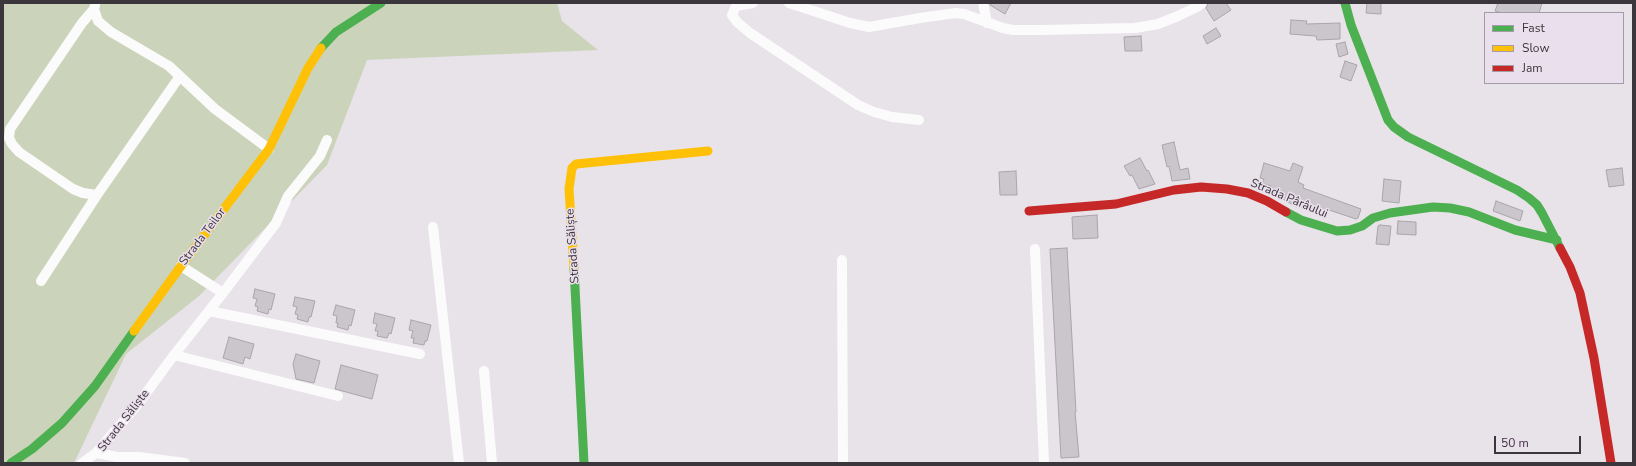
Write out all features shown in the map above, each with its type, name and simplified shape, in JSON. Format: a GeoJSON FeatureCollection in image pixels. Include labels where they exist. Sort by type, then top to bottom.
{"type":"FeatureCollection","features":[{"type":"Feature","properties":{"kind":"street","name":"Strada Teilor"},"geometry":{"type":"LineString","coordinates":[[11,463],[32,449],[62,422],[95,386],[181,266],[269,149],[308,68],[320,49],[336,32],[381,3]]}},
{"type":"Feature","properties":{"kind":"street"},"geometry":{"type":"LineString","coordinates":[[753,3],[736,6],[732,15],[737,22],[750,33],[858,104],[874,112],[892,117],[919,120]]}},
{"type":"Feature","properties":{"kind":"street"},"geometry":{"type":"LineString","coordinates":[[789,3],[850,23],[869,27],[956,13],[964,14],[1013,30],[1135,28],[1158,24],[1197,7],[1202,3]]}},
{"type":"Feature","properties":{"kind":"street"},"geometry":{"type":"LineString","coordinates":[[983,3],[987,22]]}},
{"type":"Feature","properties":{"kind":"street"},"geometry":{"type":"LineString","coordinates":[[1344,3],[1388,120],[1394,127],[1408,137],[1529,198],[1537,205],[1557,240],[1580,293],[1594,358],[1611,463]]}},
{"type":"Feature","properties":{"kind":"street"},"geometry":{"type":"LineString","coordinates":[[95,6],[95,16],[98,21],[111,32],[168,66],[215,109],[269,149]]}},
{"type":"Feature","properties":{"kind":"street"},"geometry":{"type":"LineString","coordinates":[[95,6],[10,129],[9,138],[18,152],[73,189],[83,193],[97,195]]}},
{"type":"Feature","properties":{"kind":"street"},"geometry":{"type":"LineString","coordinates":[[41,281],[97,195],[180,76]]}},
{"type":"Feature","properties":{"kind":"street","name":"Strada Săliște"},"geometry":{"type":"LineString","coordinates":[[185,463],[139,457],[117,458],[96,453],[138,404],[276,222],[288,196],[320,156],[327,140]]}},
{"type":"Feature","properties":{"kind":"street","name":"Strada Săliște"},"geometry":{"type":"LineString","coordinates":[[584,463],[574,258],[569,189],[572,168],[576,164],[708,151]]}},
{"type":"Feature","properties":{"kind":"street","name":"Strada Pârâului"},"geometry":{"type":"LineString","coordinates":[[1029,211],[1116,204],[1174,190],[1201,187],[1248,193],[1267,201],[1301,220],[1337,231],[1350,230],[1362,226],[1373,218],[1390,213],[1433,207],[1450,208],[1469,212],[1515,230],[1557,240]]}},
{"type":"Feature","properties":{"kind":"street"},"geometry":{"type":"LineString","coordinates":[[433,227],[459,463]]}},
{"type":"Feature","properties":{"kind":"street"},"geometry":{"type":"LineString","coordinates":[[1035,249],[1044,463]]}},
{"type":"Feature","properties":{"kind":"street"},"geometry":{"type":"LineString","coordinates":[[842,260],[843,463]]}},
{"type":"Feature","properties":{"kind":"street"},"geometry":{"type":"LineString","coordinates":[[181,266],[223,293]]}},
{"type":"Feature","properties":{"kind":"street"},"geometry":{"type":"LineString","coordinates":[[209,311],[420,354]]}},
{"type":"Feature","properties":{"kind":"street"},"geometry":{"type":"LineString","coordinates":[[174,355],[338,396]]}},
{"type":"Feature","properties":{"kind":"street"},"geometry":{"type":"LineString","coordinates":[[484,371],[492,463]]}},
{"type":"Feature","properties":{"kind":"street"},"geometry":{"type":"LineString","coordinates":[[82,463],[96,453]]}},
{"type":"Feature","properties":{"kind":"green space"},"geometry":{"type":"Polygon","coordinates":[[[3,3],[557,3],[562,21],[598,50],[367,60],[327,165],[199,296],[126,354],[74,463],[3,463],[3,3]]]}},
{"type":"Feature","properties":{"kind":"building"},"geometry":{"type":"Polygon","coordinates":[[[990,3],[1011,3],[1005,14],[990,5],[990,3]]]}},
{"type":"Feature","properties":{"kind":"building"},"geometry":{"type":"Polygon","coordinates":[[[1208,3],[1226,3],[1231,10],[1214,21],[1206,8],[1208,3]]]}},
{"type":"Feature","properties":{"kind":"building"},"geometry":{"type":"Polygon","coordinates":[[[1367,3],[1381,3],[1381,14],[1366,13],[1367,3]]]}},
{"type":"Feature","properties":{"kind":"building"},"geometry":{"type":"Polygon","coordinates":[[[1498,3],[1542,3],[1539,12],[1495,11],[1498,3]]]}},
{"type":"Feature","properties":{"kind":"building"},"geometry":{"type":"Polygon","coordinates":[[[1291,20],[1307,21],[1306,24],[1340,23],[1340,39],[1317,40],[1316,36],[1290,34],[1291,20]]]}},
{"type":"Feature","properties":{"kind":"building"},"geometry":{"type":"Polygon","coordinates":[[[1216,28],[1221,36],[1207,44],[1203,36],[1216,28]]]}},
{"type":"Feature","properties":{"kind":"building"},"geometry":{"type":"Polygon","coordinates":[[[1141,36],[1142,51],[1125,51],[1124,37],[1141,36]]]}},
{"type":"Feature","properties":{"kind":"building"},"geometry":{"type":"Polygon","coordinates":[[[1345,42],[1348,54],[1339,57],[1336,44],[1345,42]]]}},
{"type":"Feature","properties":{"kind":"building"},"geometry":{"type":"Polygon","coordinates":[[[1345,61],[1357,65],[1351,81],[1340,77],[1345,61]]]}},
{"type":"Feature","properties":{"kind":"building"},"geometry":{"type":"Polygon","coordinates":[[[1174,142],[1180,170],[1188,168],[1190,179],[1172,181],[1162,145],[1174,142]]]}},
{"type":"Feature","properties":{"kind":"building"},"geometry":{"type":"Polygon","coordinates":[[[1140,158],[1155,184],[1139,189],[1132,175],[1130,176],[1124,166],[1140,158]]]}},
{"type":"Feature","properties":{"kind":"building"},"geometry":{"type":"Polygon","coordinates":[[[1264,163],[1290,171],[1293,163],[1303,167],[1298,182],[1304,185],[1303,188],[1361,209],[1358,218],[1356,219],[1326,209],[1323,216],[1297,207],[1281,198],[1282,196],[1269,192],[1271,186],[1262,183],[1264,179],[1260,178],[1264,163]]]}},
{"type":"Feature","properties":{"kind":"building"},"geometry":{"type":"Polygon","coordinates":[[[1622,168],[1624,185],[1609,187],[1606,170],[1622,168]]]}},
{"type":"Feature","properties":{"kind":"building"},"geometry":{"type":"Polygon","coordinates":[[[1016,171],[1017,195],[1000,195],[999,172],[1016,171]]]}},
{"type":"Feature","properties":{"kind":"building"},"geometry":{"type":"Polygon","coordinates":[[[1384,179],[1401,181],[1399,203],[1382,201],[1384,179]]]}},
{"type":"Feature","properties":{"kind":"building"},"geometry":{"type":"Polygon","coordinates":[[[1496,201],[1523,211],[1520,221],[1493,211],[1496,201]]]}},
{"type":"Feature","properties":{"kind":"building"},"geometry":{"type":"Polygon","coordinates":[[[1097,215],[1098,238],[1073,239],[1072,217],[1097,215]]]}},
{"type":"Feature","properties":{"kind":"building"},"geometry":{"type":"Polygon","coordinates":[[[1398,221],[1416,222],[1416,235],[1397,234],[1398,221]]]}},
{"type":"Feature","properties":{"kind":"building"},"geometry":{"type":"Polygon","coordinates":[[[1378,226],[1391,226],[1389,245],[1376,244],[1378,226]]]}},
{"type":"Feature","properties":{"kind":"building"},"geometry":{"type":"Polygon","coordinates":[[[1067,248],[1075,412],[1079,457],[1061,458],[1050,249],[1067,248]]]}},
{"type":"Feature","properties":{"kind":"building"},"geometry":{"type":"Polygon","coordinates":[[[255,289],[275,294],[271,310],[269,309],[268,314],[257,311],[258,307],[255,306],[257,299],[253,298],[255,289]]]}},
{"type":"Feature","properties":{"kind":"building"},"geometry":{"type":"Polygon","coordinates":[[[295,297],[315,301],[311,317],[309,317],[308,322],[297,319],[298,315],[295,314],[297,307],[293,306],[295,297]]]}},
{"type":"Feature","properties":{"kind":"building"},"geometry":{"type":"Polygon","coordinates":[[[336,305],[355,310],[351,326],[349,325],[348,330],[337,327],[337,316],[333,315],[336,305]]]}},
{"type":"Feature","properties":{"kind":"building"},"geometry":{"type":"Polygon","coordinates":[[[375,313],[395,318],[391,334],[389,333],[387,338],[377,336],[378,331],[375,331],[377,324],[373,323],[375,313]]]}},
{"type":"Feature","properties":{"kind":"building"},"geometry":{"type":"Polygon","coordinates":[[[411,320],[431,325],[427,341],[425,341],[424,345],[413,343],[414,338],[411,338],[413,331],[409,330],[411,320]]]}},
{"type":"Feature","properties":{"kind":"building"},"geometry":{"type":"Polygon","coordinates":[[[229,337],[254,344],[250,359],[245,357],[243,364],[223,358],[229,337]]]}},
{"type":"Feature","properties":{"kind":"building"},"geometry":{"type":"Polygon","coordinates":[[[296,354],[320,361],[314,383],[296,379],[293,364],[296,354]]]}},
{"type":"Feature","properties":{"kind":"building"},"geometry":{"type":"Polygon","coordinates":[[[341,365],[378,375],[372,399],[335,389],[341,365]]]}},
{"type":"Feature","properties":{"kind":"traffic: fast"},"geometry":{"type":"LineString","coordinates":[[321,48],[336,32],[381,3]]}},
{"type":"Feature","properties":{"kind":"traffic: fast"},"geometry":{"type":"LineString","coordinates":[[1345,3],[1351,25],[1388,120],[1394,127],[1408,137],[1517,190],[1529,198],[1537,205],[1542,213],[1560,248]]}},
{"type":"Feature","properties":{"kind":"traffic: fast"},"geometry":{"type":"LineString","coordinates":[[1286,212],[1301,220],[1337,231],[1350,230],[1362,226],[1373,218],[1390,213],[1433,207],[1450,208],[1469,212],[1515,230],[1557,240]]}},
{"type":"Feature","properties":{"kind":"traffic: fast"},"geometry":{"type":"LineString","coordinates":[[574,268],[584,463]]}},
{"type":"Feature","properties":{"kind":"traffic: fast"},"geometry":{"type":"LineString","coordinates":[[11,463],[32,449],[62,423],[95,386],[134,331]]}},
{"type":"Feature","properties":{"kind":"traffic: slow"},"geometry":{"type":"LineString","coordinates":[[134,331],[269,149],[308,68],[321,48]]}},
{"type":"Feature","properties":{"kind":"traffic: slow"},"geometry":{"type":"LineString","coordinates":[[574,268],[569,189],[572,168],[576,164],[708,151]]}},
{"type":"Feature","properties":{"kind":"traffic: jam"},"geometry":{"type":"LineString","coordinates":[[1029,211],[1116,204],[1174,190],[1201,187],[1227,189],[1248,193],[1267,201],[1286,212]]}},
{"type":"Feature","properties":{"kind":"traffic: jam"},"geometry":{"type":"LineString","coordinates":[[1560,248],[1570,267],[1580,293],[1594,358],[1611,463]]}}]}
